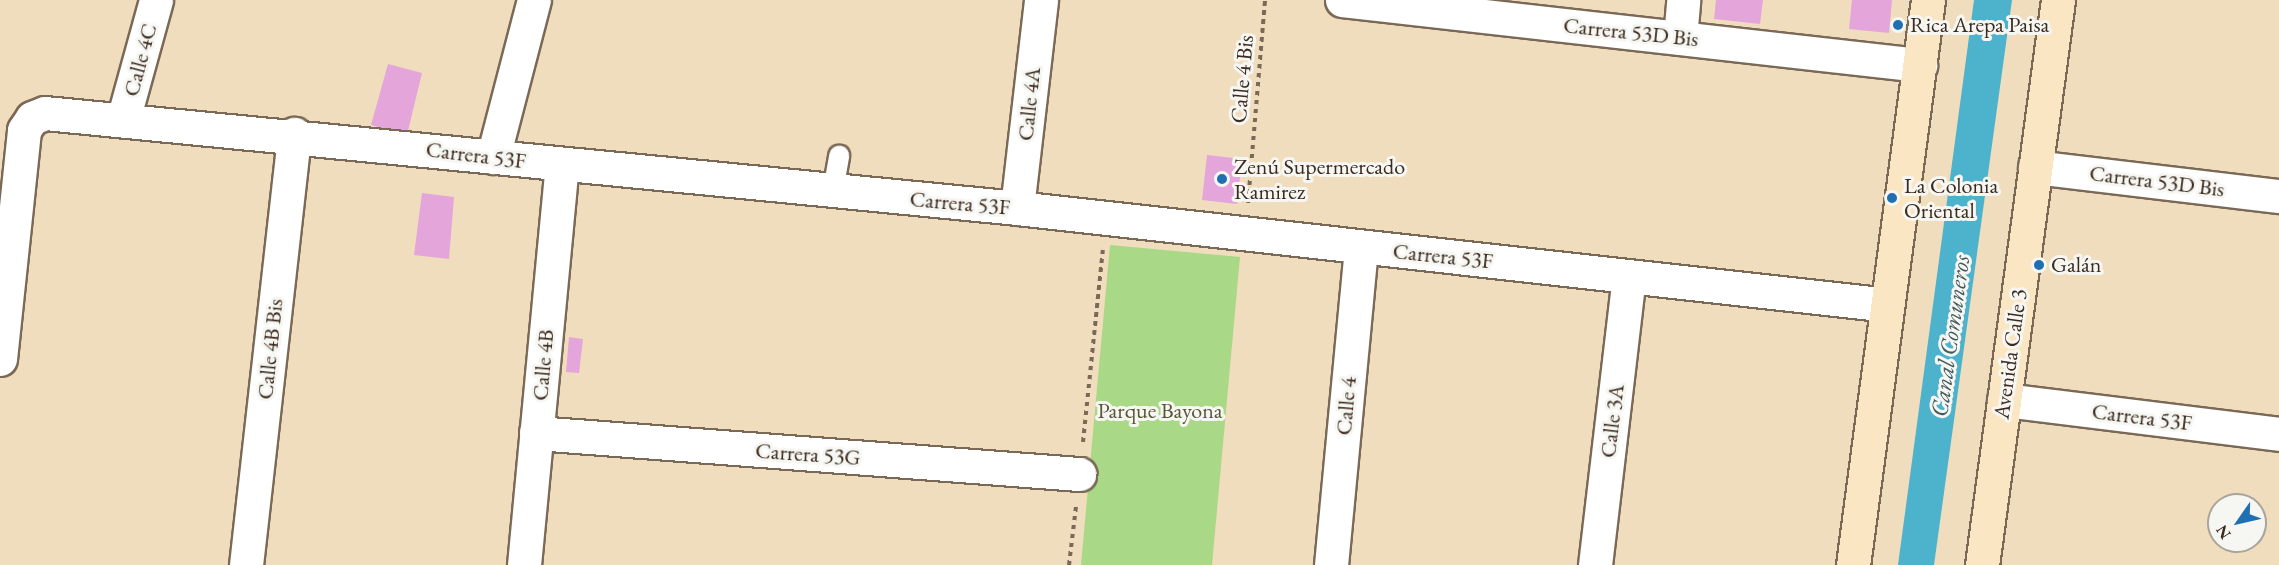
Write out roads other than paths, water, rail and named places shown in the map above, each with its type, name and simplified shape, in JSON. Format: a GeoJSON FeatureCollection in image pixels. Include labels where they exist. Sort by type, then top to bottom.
{"type":"FeatureCollection","features":[{"type":"Feature","properties":{"kind":"main road"},"geometry":{"type":"LineString","coordinates":[[1853,565],[1928,0]]}},
{"type":"Feature","properties":{"kind":"main road","name":"Avenida Calle 3"},"geometry":{"type":"LineString","coordinates":[[1982,565],[2058,0]]}},
{"type":"Feature","properties":{"kind":"street","name":"Calle 4C"},"geometry":{"type":"LineString","coordinates":[[123,120],[156,0]]}},
{"type":"Feature","properties":{"kind":"street"},"geometry":{"type":"LineString","coordinates":[[493,157],[534,0]]}},
{"type":"Feature","properties":{"kind":"street","name":"Calle 4A"},"geometry":{"type":"LineString","coordinates":[[1017,208],[1041,0]]}},
{"type":"Feature","properties":{"kind":"street","name":"Carrera 53D Bis"},"geometry":{"type":"LineString","coordinates":[[1342,0],[1441,6],[1680,38],[1920,65]]}},
{"type":"Feature","properties":{"kind":"street"},"geometry":{"type":"LineString","coordinates":[[1680,38],[1683,0]]}},
{"type":"Feature","properties":{"kind":"street","name":"Carrera 53F"},"geometry":{"type":"LineString","coordinates":[[0,359],[24,130],[32,118],[45,113],[294,134],[562,166],[1017,208],[1887,305]]}},
{"type":"Feature","properties":{"kind":"street","name":"Calle 4B Bis"},"geometry":{"type":"LineString","coordinates":[[246,565],[294,134]]}},
{"type":"Feature","properties":{"kind":"street","name":"Calle 4B"},"geometry":{"type":"LineString","coordinates":[[524,565],[562,166]]}},
{"type":"Feature","properties":{"kind":"street","name":"Carrera 53D Bis"},"geometry":{"type":"LineString","coordinates":[[2035,167],[2279,196]]}},
{"type":"Feature","properties":{"kind":"street","name":"Calle 4"},"geometry":{"type":"LineString","coordinates":[[1331,565],[1361,247]]}},
{"type":"Feature","properties":{"kind":"street","name":"Calle 3A"},"geometry":{"type":"LineString","coordinates":[[1595,565],[1629,277]]}},
{"type":"Feature","properties":{"kind":"street","name":"Carrera 53F"},"geometry":{"type":"LineString","coordinates":[[2004,400],[2279,434]]}},
{"type":"Feature","properties":{"kind":"street","name":"Carrera 53G"},"geometry":{"type":"LineString","coordinates":[[536,433],[1079,474]]}},
{"type":"Feature","properties":{"kind":"lane"},"geometry":{"type":"LineString","coordinates":[[833,191],[839,156]]}},
{"type":"Feature","properties":{"kind":"water","name":"Canal Comuneros"},"geometry":{"type":"Polygon","coordinates":[[[1974,0],[2012,0],[1934,565],[1898,565],[1974,0]]]}},
{"type":"Feature","properties":{"kind":"place","name":"Rica Arepa Paisa"},"geometry":{"type":"Point","coordinates":[1898,25]}},
{"type":"Feature","properties":{"kind":"place","name":"Zenú Supermercado Ramirez"},"geometry":{"type":"Point","coordinates":[1222,179]}},
{"type":"Feature","properties":{"kind":"place","name":"La Colonia Oriental"},"geometry":{"type":"Point","coordinates":[1892,198]}},
{"type":"Feature","properties":{"kind":"place","name":"Galán"},"geometry":{"type":"Point","coordinates":[2039,265]}},
{"type":"Feature","properties":{"kind":"park label","name":"Parque Bayona"},"geometry":{"type":"Point","coordinates":[1160,411]}}]}
